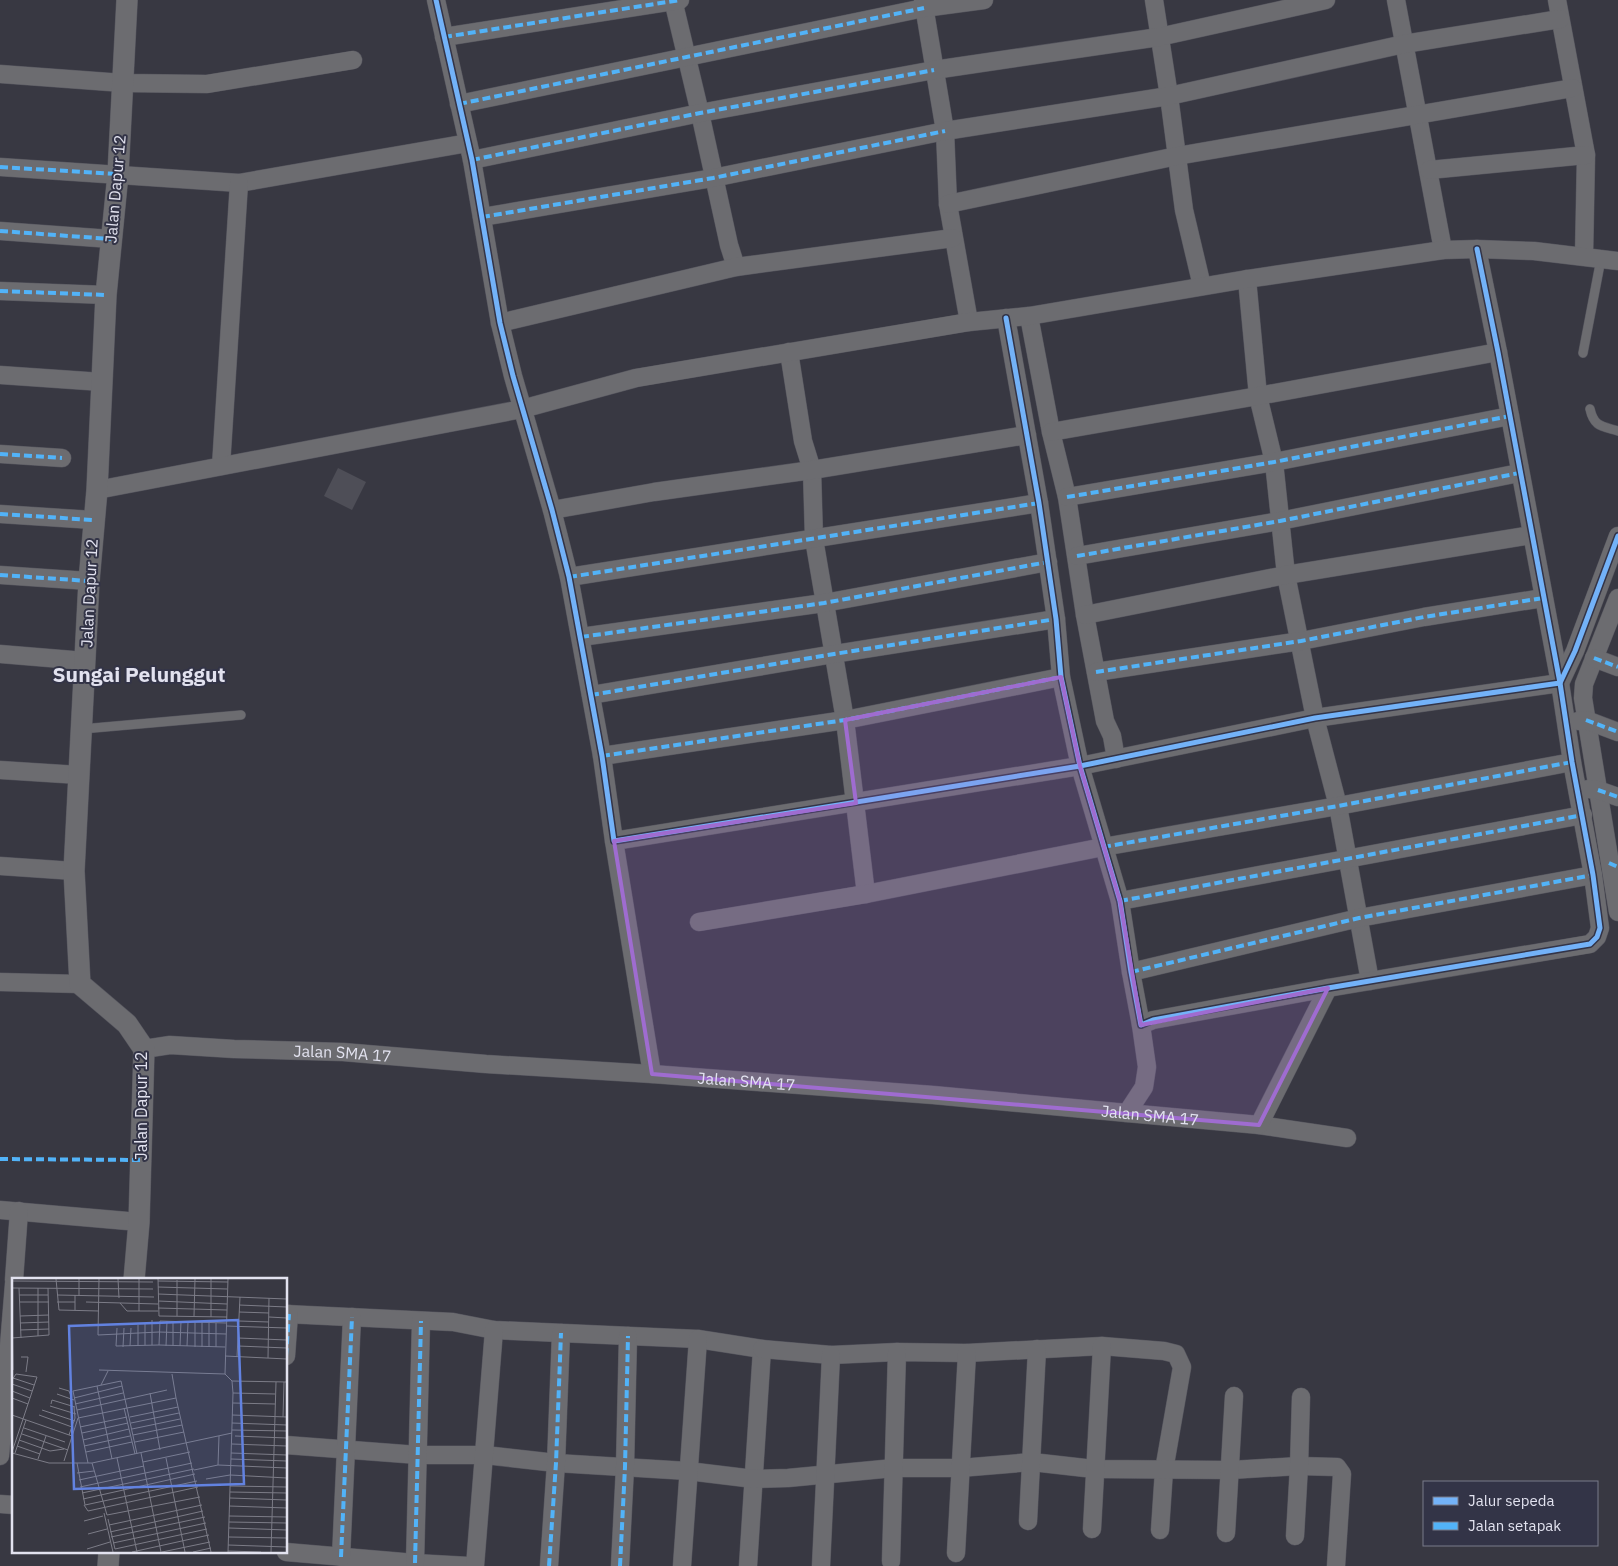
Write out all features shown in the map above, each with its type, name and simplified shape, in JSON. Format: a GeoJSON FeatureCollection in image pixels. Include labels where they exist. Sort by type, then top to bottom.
{"type":"FeatureCollection","features":[{"type":"Feature","properties":{"kind":"street","name":"Jalan Dapur 12"},"geometry":{"type":"LineString","coordinates":[[127,0],[118,174],[106,296],[97,490],[89,581],[74,871],[80,984],[127,1024],[144,1049],[139,1222],[134,1278]]}},
{"type":"Feature","properties":{"kind":"street"},"geometry":{"type":"LineString","coordinates":[[436,0],[470,152],[500,323],[522,409],[570,577],[602,756],[652,1074]]}},
{"type":"Feature","properties":{"kind":"street"},"geometry":{"type":"LineString","coordinates":[[444,37],[676,0],[713,178],[736,268]]}},
{"type":"Feature","properties":{"kind":"street"},"geometry":{"type":"LineString","coordinates":[[459,104],[923,4],[984,0]]}},
{"type":"Feature","properties":{"kind":"street"},"geometry":{"type":"LineString","coordinates":[[1154,0],[1184,210],[1202,286]]}},
{"type":"Feature","properties":{"kind":"street"},"geometry":{"type":"LineString","coordinates":[[0,167],[239,183],[470,152],[700,113],[934,70],[1159,37],[1326,0]]}},
{"type":"Feature","properties":{"kind":"street"},"geometry":{"type":"LineString","coordinates":[[1396,0],[1443,250]]}},
{"type":"Feature","properties":{"kind":"street"},"geometry":{"type":"LineString","coordinates":[[1557,0],[1586,155],[1584,256]]}},
{"type":"Feature","properties":{"kind":"street"},"geometry":{"type":"LineString","coordinates":[[923,4],[945,131],[948,204],[969,322]]}},
{"type":"Feature","properties":{"kind":"street"},"geometry":{"type":"LineString","coordinates":[[482,217],[713,178],[945,131],[1169,96],[1404,44],[1560,19]]}},
{"type":"Feature","properties":{"kind":"street"},"geometry":{"type":"LineString","coordinates":[[0,74],[123,84],[207,84],[353,60]]}},
{"type":"Feature","properties":{"kind":"street"},"geometry":{"type":"LineString","coordinates":[[948,204],[1177,156],[1573,88]]}},
{"type":"Feature","properties":{"kind":"street"},"geometry":{"type":"LineString","coordinates":[[1429,170],[1586,155]]}},
{"type":"Feature","properties":{"kind":"street"},"geometry":{"type":"LineString","coordinates":[[221,466],[239,183]]}},
{"type":"Feature","properties":{"kind":"street"},"geometry":{"type":"LineString","coordinates":[[0,231],[111,239]]}},
{"type":"Feature","properties":{"kind":"street"},"geometry":{"type":"LineString","coordinates":[[500,323],[736,268],[953,238]]}},
{"type":"Feature","properties":{"kind":"street"},"geometry":{"type":"LineString","coordinates":[[1141,1025],[1153,1020],[1328,988],[1590,944],[1597,937],[1600,928],[1592,867],[1572,762],[1560,683],[1477,249]]}},
{"type":"Feature","properties":{"kind":"street"},"geometry":{"type":"LineString","coordinates":[[97,490],[522,409],[636,378],[969,322],[1029,316],[1247,279],[1443,250],[1534,251],[1610,260]]}},
{"type":"Feature","properties":{"kind":"street"},"geometry":{"type":"LineString","coordinates":[[1247,279],[1258,396],[1274,462],[1286,575],[1301,641],[1315,718],[1338,806],[1370,981]]}},
{"type":"Feature","properties":{"kind":"street"},"geometry":{"type":"LineString","coordinates":[[0,291],[106,296]]}},
{"type":"Feature","properties":{"kind":"street"},"geometry":{"type":"LineString","coordinates":[[1029,316],[1051,432],[1067,497],[1085,615],[1096,672],[1116,759]]}},
{"type":"Feature","properties":{"kind":"street"},"geometry":{"type":"LineString","coordinates":[[1006,318],[1039,503],[1056,619],[1061,677],[1080,766],[1120,901],[1141,1025],[1147,1067],[1145,1081],[1144,1087],[1127,1113]]}},
{"type":"Feature","properties":{"kind":"street"},"geometry":{"type":"LineString","coordinates":[[789,352],[803,441],[812,470],[814,539],[845,720],[866,894]]}},
{"type":"Feature","properties":{"kind":"street"},"geometry":{"type":"LineString","coordinates":[[1051,432],[1498,352]]}},
{"type":"Feature","properties":{"kind":"street"},"geometry":{"type":"LineString","coordinates":[[0,375],[102,382]]}},
{"type":"Feature","properties":{"kind":"street"},"geometry":{"type":"LineString","coordinates":[[1067,497],[1274,462],[1510,416]]}},
{"type":"Feature","properties":{"kind":"street"},"geometry":{"type":"LineString","coordinates":[[552,510],[654,492],[812,470],[1027,435]]}},
{"type":"Feature","properties":{"kind":"street"},"geometry":{"type":"LineString","coordinates":[[0,454],[62,458]]}},
{"type":"Feature","properties":{"kind":"street"},"geometry":{"type":"LineString","coordinates":[[1077,556],[1280,521],[1519,472]]}},
{"type":"Feature","properties":{"kind":"street"},"geometry":{"type":"LineString","coordinates":[[570,577],[1039,503]]}},
{"type":"Feature","properties":{"kind":"street"},"geometry":{"type":"LineString","coordinates":[[0,514],[93,520]]}},
{"type":"Feature","properties":{"kind":"street"},"geometry":{"type":"LineString","coordinates":[[1085,615],[1286,575],[1532,536]]}},
{"type":"Feature","properties":{"kind":"street"},"geometry":{"type":"LineString","coordinates":[[1560,683],[1575,651],[1618,536]]}},
{"type":"Feature","properties":{"kind":"street"},"geometry":{"type":"LineString","coordinates":[[581,637],[824,603],[1048,562]]}},
{"type":"Feature","properties":{"kind":"street"},"geometry":{"type":"LineString","coordinates":[[0,575],[89,581]]}},
{"type":"Feature","properties":{"kind":"street"},"geometry":{"type":"LineString","coordinates":[[1096,672],[1301,641],[1424,617],[1543,598]]}},
{"type":"Feature","properties":{"kind":"street"},"geometry":{"type":"LineString","coordinates":[[1618,600],[1584,684],[1583,698],[1598,790],[1614,865],[1618,912]]}},
{"type":"Feature","properties":{"kind":"street"},"geometry":{"type":"LineString","coordinates":[[590,695],[1056,619]]}},
{"type":"Feature","properties":{"kind":"street"},"geometry":{"type":"LineString","coordinates":[[0,654],[85,661]]}},
{"type":"Feature","properties":{"kind":"street"},"geometry":{"type":"LineString","coordinates":[[1594,658],[1618,667]]}},
{"type":"Feature","properties":{"kind":"street"},"geometry":{"type":"LineString","coordinates":[[602,756],[845,720],[1061,677]]}},
{"type":"Feature","properties":{"kind":"street"},"geometry":{"type":"LineString","coordinates":[[614,841],[1080,766],[1315,718],[1560,683]]}},
{"type":"Feature","properties":{"kind":"street"},"geometry":{"type":"LineString","coordinates":[[1566,722],[1586,720],[1618,732]]}},
{"type":"Feature","properties":{"kind":"street"},"geometry":{"type":"LineString","coordinates":[[698,922],[866,894],[1103,847],[1338,806],[1572,762]]}},
{"type":"Feature","properties":{"kind":"street"},"geometry":{"type":"LineString","coordinates":[[0,770],[79,775]]}},
{"type":"Feature","properties":{"kind":"street"},"geometry":{"type":"LineString","coordinates":[[1577,789],[1598,790],[1618,797]]}},
{"type":"Feature","properties":{"kind":"street"},"geometry":{"type":"LineString","coordinates":[[1120,901],[1583,815]]}},
{"type":"Feature","properties":{"kind":"street"},"geometry":{"type":"LineString","coordinates":[[1131,972],[1359,918],[1592,867],[1614,865]]}},
{"type":"Feature","properties":{"kind":"street"},"geometry":{"type":"LineString","coordinates":[[0,866],[74,871]]}},
{"type":"Feature","properties":{"kind":"street"},"geometry":{"type":"LineString","coordinates":[[0,982],[80,984]]}},
{"type":"Feature","properties":{"kind":"street"},"geometry":{"type":"LineString","coordinates":[[1259,1125],[1328,988]]}},
{"type":"Feature","properties":{"kind":"street","name":"Jalan SMA 17"},"geometry":{"type":"LineString","coordinates":[[144,1049],[170,1045],[343,1052],[486,1064],[652,1074],[933,1095],[1259,1125],[1347,1138]]}},
{"type":"Feature","properties":{"kind":"street"},"geometry":{"type":"LineString","coordinates":[[0,1210],[139,1222]]}},
{"type":"Feature","properties":{"kind":"street"},"geometry":{"type":"LineString","coordinates":[[14,1278],[20,1211]]}},
{"type":"Feature","properties":{"kind":"street"},"geometry":{"type":"LineString","coordinates":[[0,1456],[6,1311],[12,1291]]}},
{"type":"Feature","properties":{"kind":"street"},"geometry":{"type":"LineString","coordinates":[[288,1314],[453,1322],[494,1330],[698,1339],[762,1349],[831,1355],[1037,1350],[1102,1346],[1164,1351],[1176,1354],[1182,1367],[1164,1470],[1160,1530]]}},
{"type":"Feature","properties":{"kind":"street"},"geometry":{"type":"LineString","coordinates":[[341,1557],[352,1317]]}},
{"type":"Feature","properties":{"kind":"street"},"geometry":{"type":"LineString","coordinates":[[415,1563],[421,1321]]}},
{"type":"Feature","properties":{"kind":"street"},"geometry":{"type":"LineString","coordinates":[[475,1566],[494,1330]]}},
{"type":"Feature","properties":{"kind":"street"},"geometry":{"type":"LineString","coordinates":[[549,1566],[556,1463],[561,1333]]}},
{"type":"Feature","properties":{"kind":"street"},"geometry":{"type":"LineString","coordinates":[[620,1566],[625,1466],[628,1336]]}},
{"type":"Feature","properties":{"kind":"street"},"geometry":{"type":"LineString","coordinates":[[682,1566],[698,1339]]}},
{"type":"Feature","properties":{"kind":"street"},"geometry":{"type":"LineString","coordinates":[[1092,1528],[1102,1346]]}},
{"type":"Feature","properties":{"kind":"street"},"geometry":{"type":"LineString","coordinates":[[748,1566],[762,1349]]}},
{"type":"Feature","properties":{"kind":"street"},"geometry":{"type":"LineString","coordinates":[[1028,1521],[1037,1350]]}},
{"type":"Feature","properties":{"kind":"street"},"geometry":{"type":"LineString","coordinates":[[891,1561],[897,1352]]}},
{"type":"Feature","properties":{"kind":"street"},"geometry":{"type":"LineString","coordinates":[[956,1553],[967,1352]]}},
{"type":"Feature","properties":{"kind":"street"},"geometry":{"type":"LineString","coordinates":[[821,1566],[831,1355]]}},
{"type":"Feature","properties":{"kind":"street"},"geometry":{"type":"LineString","coordinates":[[1226,1533],[1234,1396]]}},
{"type":"Feature","properties":{"kind":"street"},"geometry":{"type":"LineString","coordinates":[[1295,1536],[1301,1397]]}},
{"type":"Feature","properties":{"kind":"street"},"geometry":{"type":"LineString","coordinates":[[288,1445],[418,1455],[485,1455],[556,1463],[688,1471],[754,1479],[788,1478],[825,1473],[894,1468],[960,1468],[1032,1462],[1094,1469],[1231,1470],[1299,1466],[1337,1467],[1342,1474],[1336,1566]]}},
{"type":"Feature","properties":{"kind":"street"},"geometry":{"type":"LineString","coordinates":[[288,1552],[469,1566]]}},
{"type":"Feature","properties":{"kind":"lane"},"geometry":{"type":"LineString","coordinates":[[1583,353],[1610,260]]}},
{"type":"Feature","properties":{"kind":"lane"},"geometry":{"type":"LineString","coordinates":[[1590,409],[1592,419],[1597,424],[1618,431]]}},
{"type":"Feature","properties":{"kind":"lane"},"geometry":{"type":"LineString","coordinates":[[82,730],[240,715]]}},
{"type":"Feature","properties":{"kind":"highlighted area"},"geometry":{"type":"Polygon","coordinates":[[[1061,677],[1080,766],[1120,901],[1141,1025],[1328,988],[1259,1125],[652,1074],[614,841],[856,803],[845,720],[1061,677]]]}},
{"type":"Feature","properties":{"kind":"building"},"geometry":{"type":"Polygon","coordinates":[[[338,468],[366,482],[352,510],[324,496],[338,468]]]}},
{"type":"Feature","properties":{"kind":"marked path"},"geometry":{"type":"LineString","coordinates":[[444,37],[680,0]]}},
{"type":"Feature","properties":{"kind":"marked path"},"geometry":{"type":"LineString","coordinates":[[459,104],[924,8]]}},
{"type":"Feature","properties":{"kind":"marked path"},"geometry":{"type":"LineString","coordinates":[[472,160],[700,113],[934,70]]}},
{"type":"Feature","properties":{"kind":"marked path"},"geometry":{"type":"LineString","coordinates":[[482,217],[713,178],[945,131]]}},
{"type":"Feature","properties":{"kind":"marked path"},"geometry":{"type":"LineString","coordinates":[[0,167],[118,174]]}},
{"type":"Feature","properties":{"kind":"marked path"},"geometry":{"type":"LineString","coordinates":[[0,231],[111,239]]}},
{"type":"Feature","properties":{"kind":"marked path"},"geometry":{"type":"LineString","coordinates":[[0,291],[106,295]]}},
{"type":"Feature","properties":{"kind":"marked path"},"geometry":{"type":"LineString","coordinates":[[1067,497],[1274,462],[1510,416]]}},
{"type":"Feature","properties":{"kind":"marked path"},"geometry":{"type":"LineString","coordinates":[[0,454],[62,458]]}},
{"type":"Feature","properties":{"kind":"marked path"},"geometry":{"type":"LineString","coordinates":[[1077,556],[1280,521],[1519,473]]}},
{"type":"Feature","properties":{"kind":"marked path"},"geometry":{"type":"LineString","coordinates":[[569,577],[1039,503]]}},
{"type":"Feature","properties":{"kind":"marked path"},"geometry":{"type":"LineString","coordinates":[[0,514],[93,520]]}},
{"type":"Feature","properties":{"kind":"marked path"},"geometry":{"type":"LineString","coordinates":[[581,637],[824,603],[1048,562]]}},
{"type":"Feature","properties":{"kind":"marked path"},"geometry":{"type":"LineString","coordinates":[[0,575],[89,581]]}},
{"type":"Feature","properties":{"kind":"marked path"},"geometry":{"type":"LineString","coordinates":[[1096,672],[1301,641],[1424,617],[1543,598]]}},
{"type":"Feature","properties":{"kind":"marked path"},"geometry":{"type":"LineString","coordinates":[[591,695],[1056,619]]}},
{"type":"Feature","properties":{"kind":"marked path"},"geometry":{"type":"LineString","coordinates":[[1594,658],[1618,667]]}},
{"type":"Feature","properties":{"kind":"marked path"},"geometry":{"type":"LineString","coordinates":[[602,756],[845,720],[1061,677]]}},
{"type":"Feature","properties":{"kind":"marked path"},"geometry":{"type":"LineString","coordinates":[[1586,720],[1618,732]]}},
{"type":"Feature","properties":{"kind":"marked path"},"geometry":{"type":"LineString","coordinates":[[1103,847],[1338,806],[1572,762]]}},
{"type":"Feature","properties":{"kind":"marked path"},"geometry":{"type":"LineString","coordinates":[[1598,790],[1618,797]]}},
{"type":"Feature","properties":{"kind":"marked path"},"geometry":{"type":"LineString","coordinates":[[1120,901],[1583,815]]}},
{"type":"Feature","properties":{"kind":"marked path"},"geometry":{"type":"LineString","coordinates":[[1609,863],[1618,867]]}},
{"type":"Feature","properties":{"kind":"marked path"},"geometry":{"type":"LineString","coordinates":[[1131,972],[1359,918],[1593,875]]}},
{"type":"Feature","properties":{"kind":"marked path"},"geometry":{"type":"LineString","coordinates":[[0,1159],[141,1160]]}},
{"type":"Feature","properties":{"kind":"marked path"},"geometry":{"type":"LineString","coordinates":[[288,1328],[289,1314]]}},
{"type":"Feature","properties":{"kind":"marked path"},"geometry":{"type":"LineString","coordinates":[[341,1557],[352,1317]]}},
{"type":"Feature","properties":{"kind":"marked path"},"geometry":{"type":"LineString","coordinates":[[415,1563],[421,1321]]}},
{"type":"Feature","properties":{"kind":"marked path"},"geometry":{"type":"LineString","coordinates":[[549,1566],[556,1463],[561,1333]]}},
{"type":"Feature","properties":{"kind":"marked path"},"geometry":{"type":"LineString","coordinates":[[620,1566],[625,1467],[628,1336]]}},
{"type":"Feature","properties":{"kind":"cycle path"},"geometry":{"type":"LineString","coordinates":[[436,0],[472,160],[500,323],[569,577],[602,756],[614,841],[1080,766],[1315,718],[1560,683],[1575,651],[1618,536]]}},
{"type":"Feature","properties":{"kind":"cycle path"},"geometry":{"type":"LineString","coordinates":[[1006,318],[1039,503],[1056,619],[1061,677],[1080,766],[1120,901],[1141,1025],[1153,1020],[1328,988],[1590,944],[1597,937],[1600,928],[1593,875],[1572,762],[1560,683],[1477,249]]}},
{"type":"Feature","properties":{"kind":"district","name":"Sungai Pelunggut"},"geometry":{"type":"Point","coordinates":[139,675]}}]}
